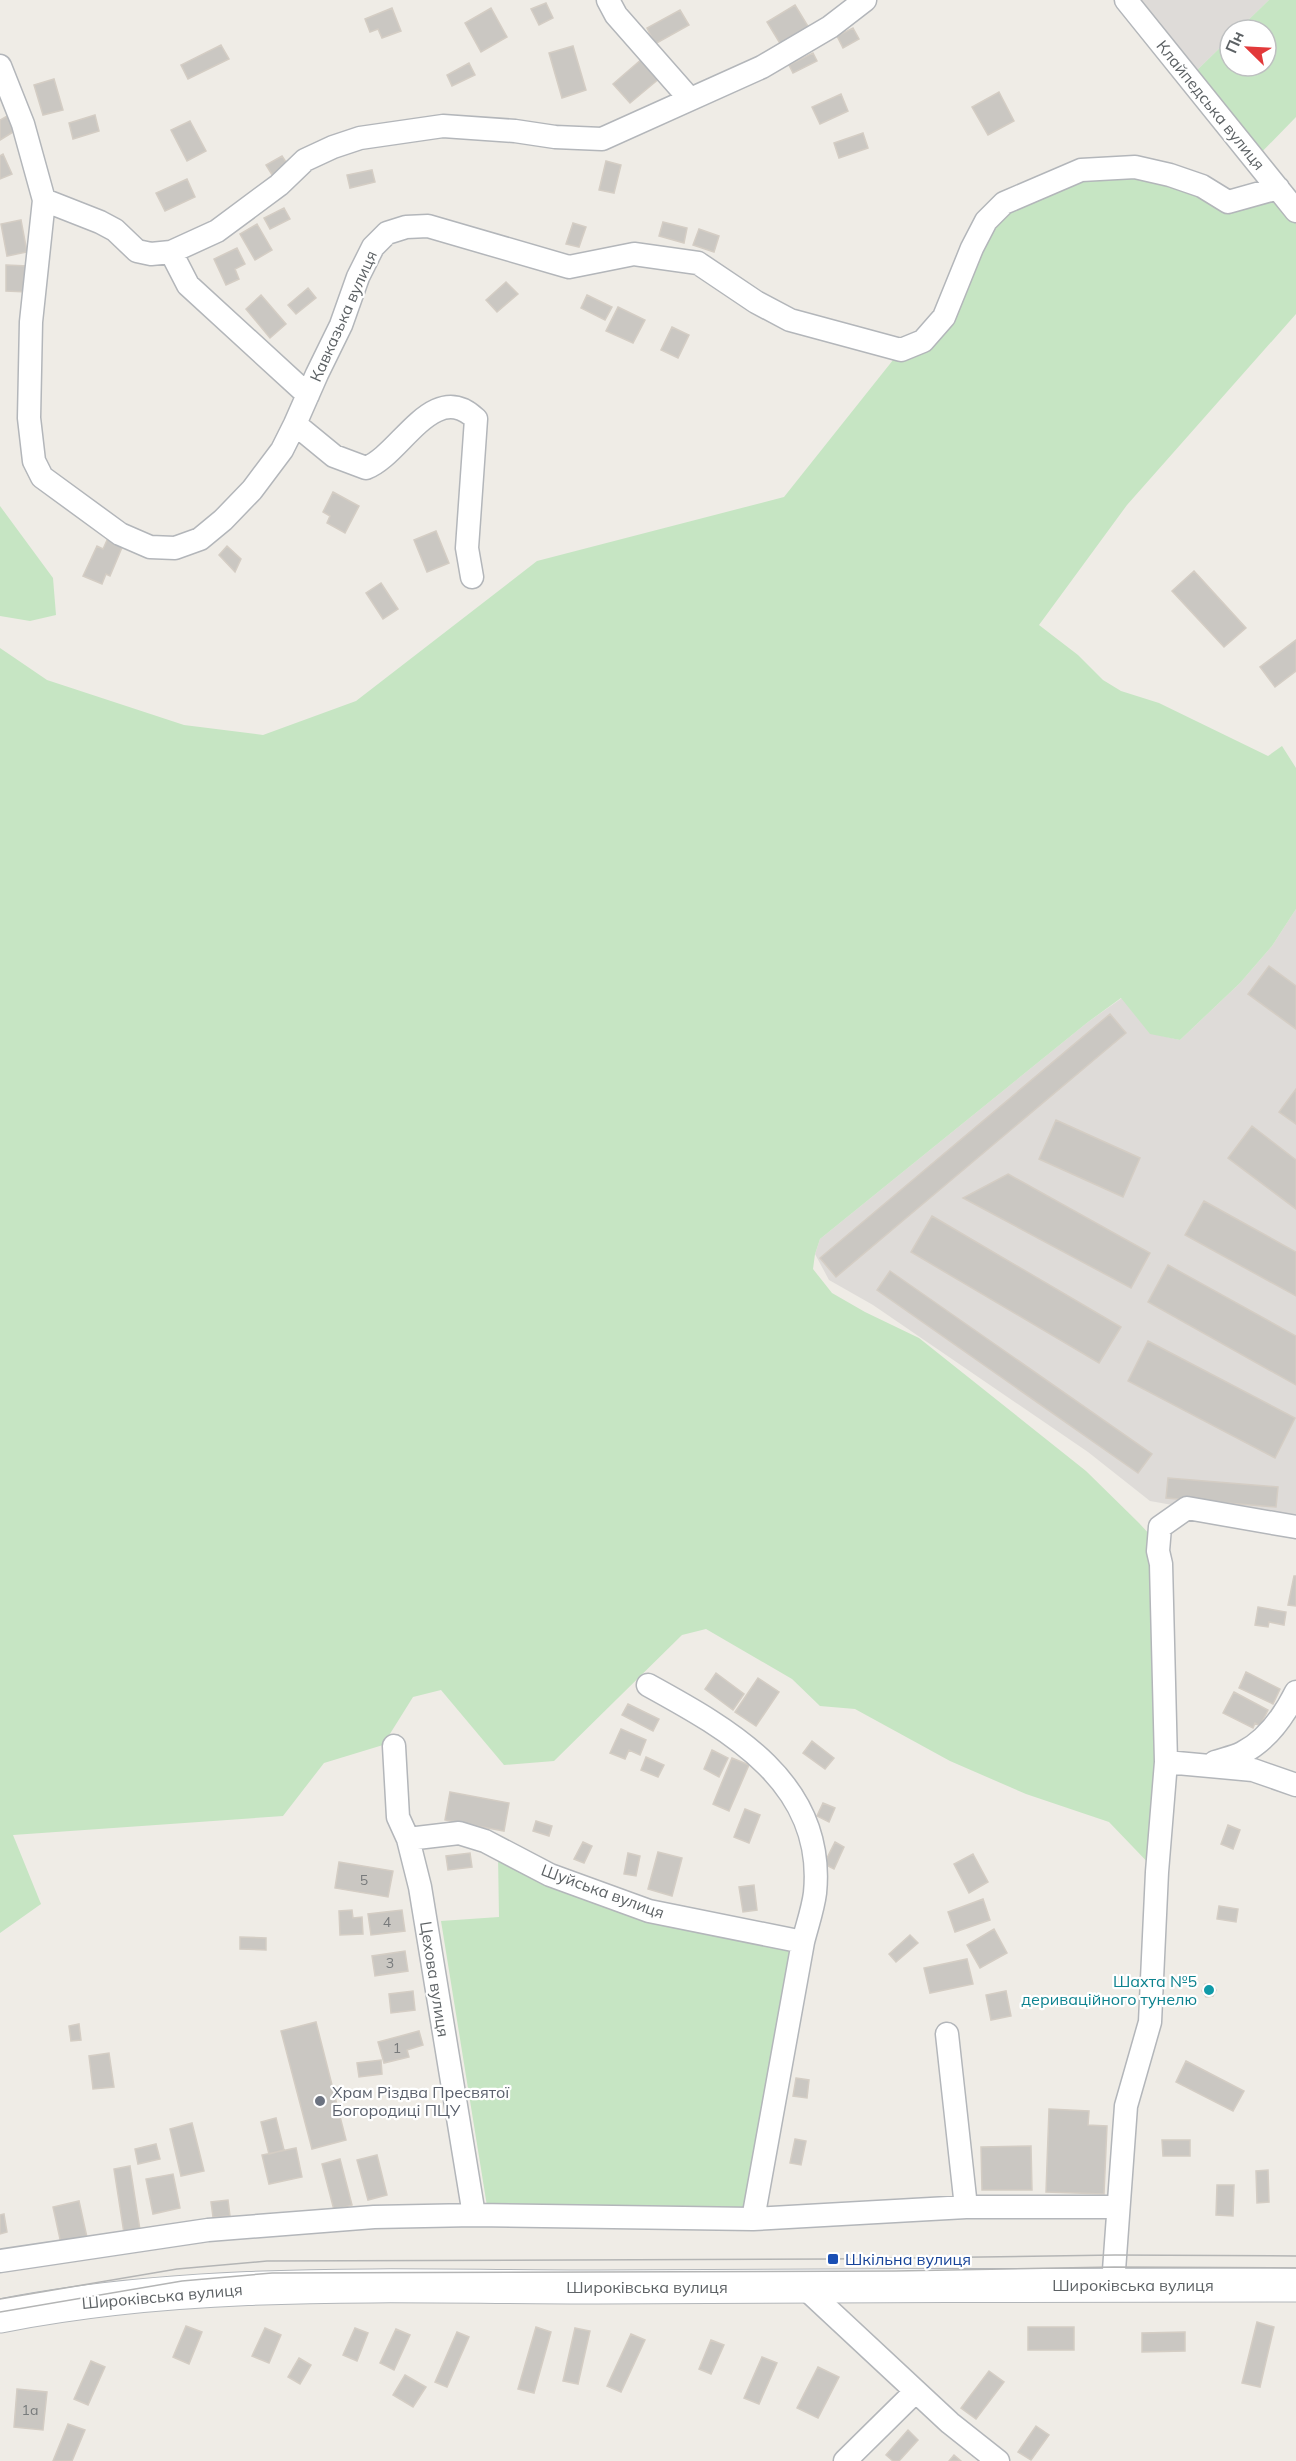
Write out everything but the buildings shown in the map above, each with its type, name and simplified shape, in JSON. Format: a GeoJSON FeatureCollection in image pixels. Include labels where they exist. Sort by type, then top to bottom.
{"type":"FeatureCollection","features":[{"type":"Feature","properties":{"kind":"main road","name":"Широківська вулиця"},"geometry":{"type":"LineString","coordinates":[[0,2316],[101,2300],[258,2287],[1296,2285]]}},
{"type":"Feature","properties":{"kind":"street"},"geometry":{"type":"LineString","coordinates":[[608,0],[616,15],[689,98]]}},
{"type":"Feature","properties":{"kind":"street"},"geometry":{"type":"LineString","coordinates":[[44,200],[115,230],[137,251],[151,254],[171,252],[217,231],[279,185],[305,160],[333,147],[360,138],[443,126],[515,130],[555,137],[602,139],[762,67],[830,27],[865,0]]}},
{"type":"Feature","properties":{"kind":"street","name":"Клайпедська вулиця"},"geometry":{"type":"LineString","coordinates":[[1126,0],[1296,210]]}},
{"type":"Feature","properties":{"kind":"street"},"geometry":{"type":"LineString","coordinates":[[0,66],[7,102],[44,200],[31,322],[29,418],[34,461],[42,477],[120,534],[150,546],[175,548],[200,539],[223,520],[252,489],[282,450],[308,395]]}},
{"type":"Feature","properties":{"kind":"street","name":"Кавказька вулиця"},"geometry":{"type":"LineString","coordinates":[[171,252],[188,285],[308,395],[341,325],[358,277],[373,247],[387,233],[406,227],[428,226],[569,267],[634,254],[698,263],[756,302],[790,320],[901,350],[923,341],[944,317],[972,248],[987,221],[1004,203],[1059,179],[1081,170],[1135,167],[1170,175],[1202,186],[1228,202],[1278,188]]}},
{"type":"Feature","properties":{"kind":"street"},"geometry":{"type":"LineString","coordinates":[[295,424],[334,456],[366,468],[378,464],[400,441],[441,408],[457,406],[468,411],[476,419],[467,548],[472,577]]}},
{"type":"Feature","properties":{"kind":"street"},"geometry":{"type":"LineString","coordinates":[[1113,2284],[1126,2106],[1150,2022],[1157,1872],[1166,1762],[1161,1564],[1158,1551],[1160,1527],[1187,1508],[1296,1527]]}},
{"type":"Feature","properties":{"kind":"street"},"geometry":{"type":"LineString","coordinates":[[648,1685],[712,1720],[747,1745],[792,1796],[808,1830],[814,1860],[815,1894],[803,1942],[753,2219]]}},
{"type":"Feature","properties":{"kind":"street"},"geometry":{"type":"LineString","coordinates":[[1202,1766],[1242,1753],[1264,1738],[1289,1706],[1296,1692]]}},
{"type":"Feature","properties":{"kind":"street","name":"Цехова вулиця"},"geometry":{"type":"LineString","coordinates":[[394,1746],[398,1816],[408,1839],[420,1887],[474,2215]]}},
{"type":"Feature","properties":{"kind":"street"},"geometry":{"type":"LineString","coordinates":[[1166,1762],[1253,1770],[1296,1785]]}},
{"type":"Feature","properties":{"kind":"street","name":"Шуйська вулиця"},"geometry":{"type":"LineString","coordinates":[[408,1839],[459,1833],[485,1841],[550,1875],[649,1911],[803,1942]]}},
{"type":"Feature","properties":{"kind":"street"},"geometry":{"type":"LineString","coordinates":[[946,2034],[966,2207]]}},
{"type":"Feature","properties":{"kind":"street"},"geometry":{"type":"LineString","coordinates":[[0,2261],[208,2230],[374,2217],[474,2215],[753,2219],[966,2207],[1118,2207]]}},
{"type":"Feature","properties":{"kind":"street"},"geometry":{"type":"LineString","coordinates":[[804,2287],[915,2392],[998,2461]]}},
{"type":"Feature","properties":{"kind":"street"},"geometry":{"type":"LineString","coordinates":[[845,2461],[915,2392]]}},
{"type":"Feature","properties":{"kind":"shaded area"},"geometry":{"type":"Polygon","coordinates":[[[1126,0],[1269,0],[1250,18],[1218,18],[1218,50],[1188,79],[1126,0]]]}},
{"type":"Feature","properties":{"kind":"shaded area"},"geometry":{"type":"Polygon","coordinates":[[[1296,909],[1296,1527],[1150,1501],[1088,1452],[873,1305],[829,1280],[815,1254],[820,1239],[1088,1022],[1122,998],[1150,1033],[1180,1040],[1240,983],[1272,946],[1296,909]]]}},
{"type":"Feature","properties":{"kind":"green space"},"geometry":{"type":"Polygon","coordinates":[[[1269,0],[1296,0],[1296,117],[1255,159],[1188,79],[1218,50],[1218,78],[1278,78],[1278,18],[1250,18],[1269,0]]]}},
{"type":"Feature","properties":{"kind":"green space"},"geometry":{"type":"Polygon","coordinates":[[[1135,167],[1228,202],[1278,188],[1296,211],[1296,314],[1127,505],[1039,625],[1078,655],[1103,680],[1121,691],[1159,703],[1268,756],[1282,746],[1296,768],[1296,909],[1272,946],[1240,983],[1180,1040],[1150,1034],[1121,998],[1088,1022],[820,1239],[813,1269],[832,1293],[919,1338],[1086,1471],[1151,1536],[1158,1551],[1157,1872],[1109,1822],[1026,1794],[950,1761],[855,1709],[820,1706],[792,1679],[706,1629],[682,1635],[554,1761],[504,1765],[441,1690],[413,1697],[383,1745],[324,1763],[283,1816],[13,1835],[41,1904],[0,1933],[0,648],[47,680],[184,725],[263,735],[356,701],[537,561],[784,497],[901,350],[923,341],[1004,203],[1135,167]]]}},
{"type":"Feature","properties":{"kind":"green space"},"geometry":{"type":"Polygon","coordinates":[[[0,506],[53,578],[56,615],[30,621],[0,616],[0,506]]]}},
{"type":"Feature","properties":{"kind":"green space"},"geometry":{"type":"Polygon","coordinates":[[[498,1855],[794,1950],[747,2212],[487,2206],[441,1921],[499,1917],[498,1855]]]}},
{"type":"Feature","properties":{"kind":"tram line"},"geometry":{"type":"LineString","coordinates":[[0,2299],[177,2269],[267,2261],[833,2259],[1115,2255],[1296,2256]]}},
{"type":"Feature","properties":{"kind":"tram line"},"geometry":{"type":"LineString","coordinates":[[0,2312],[182,2281],[272,2273],[895,2271],[1114,2267],[1296,2268]]}},
{"type":"Feature","properties":{"kind":"place","name":"Шахта №5 дериваційного тунелю"},"geometry":{"type":"Point","coordinates":[1209,1990]}},
{"type":"Feature","properties":{"kind":"place","name":"Храм Різдва Пресвятої Богородиці ПЦУ"},"geometry":{"type":"Point","coordinates":[320,2101]}},
{"type":"Feature","properties":{"kind":"place","name":"Шкільна вулиця"},"geometry":{"type":"Point","coordinates":[833,2259]}}]}
